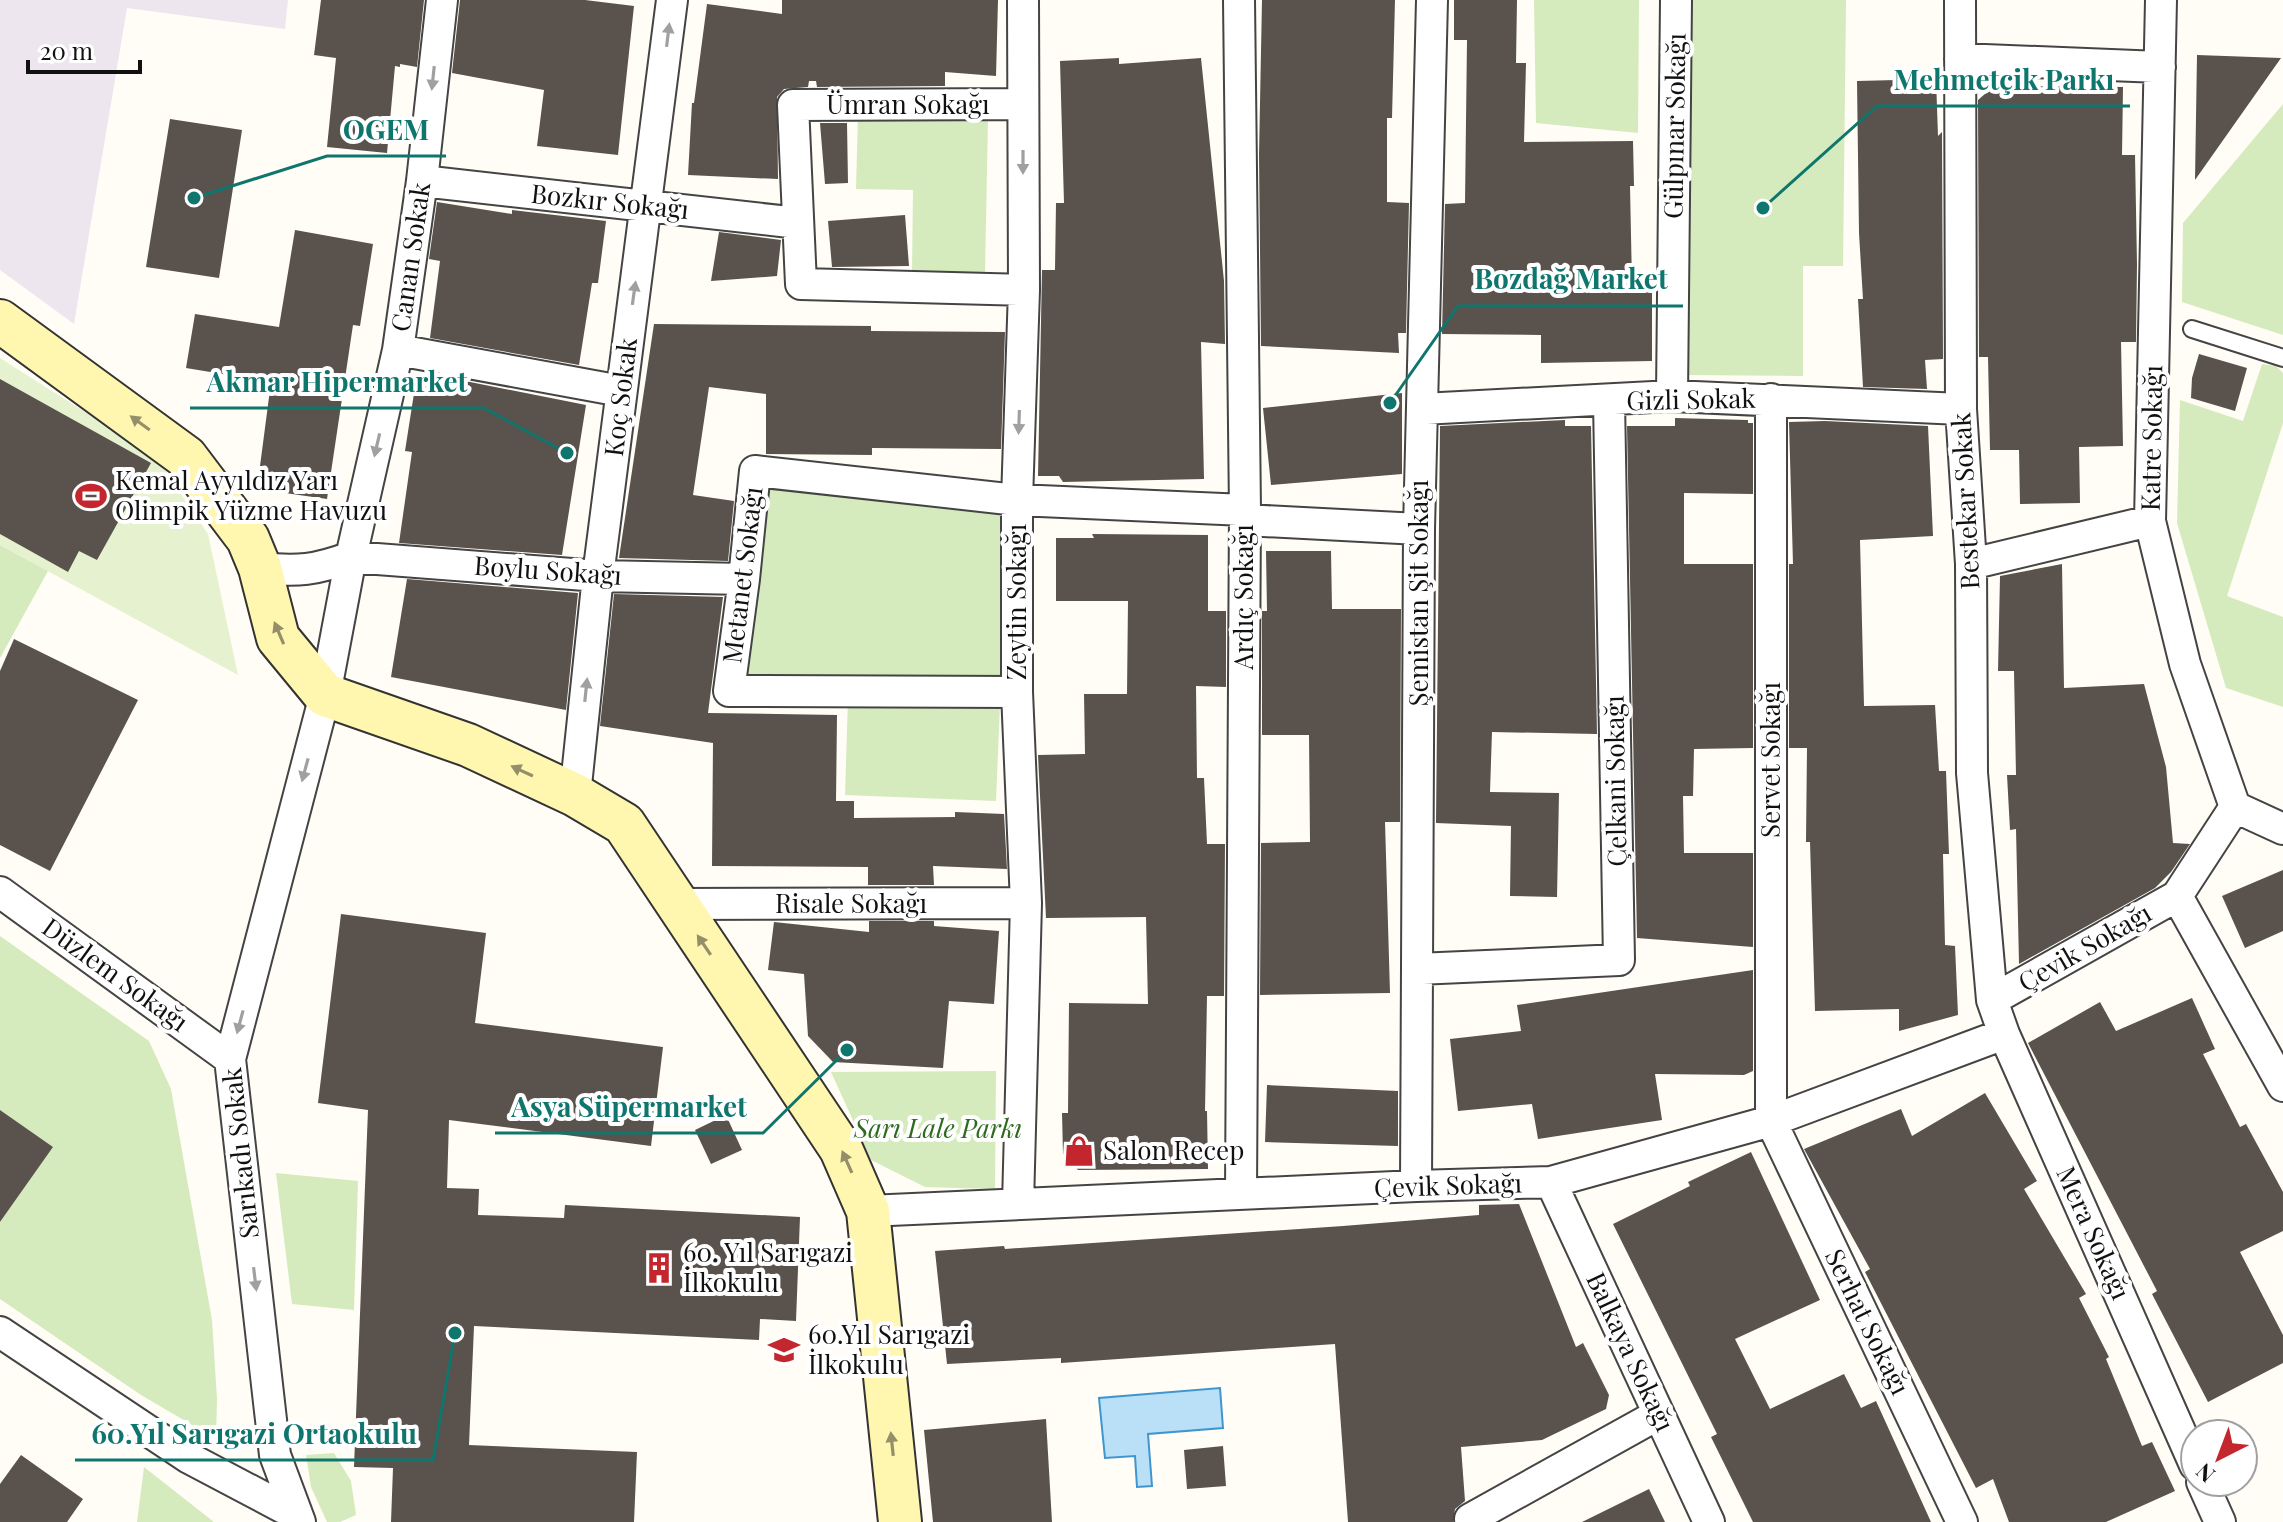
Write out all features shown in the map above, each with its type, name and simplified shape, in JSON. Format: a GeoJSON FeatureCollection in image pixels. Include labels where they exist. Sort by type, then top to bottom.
{"type":"FeatureCollection","features":[{"type":"Feature","properties":{"kind":"main road"},"geometry":{"type":"LineString","coordinates":[[0,321],[186,457],[248,539],[260,568],[278,638],[325,695],[468,745],[575,795],[624,824],[841,1149],[868,1211],[900,1522]]}},
{"type":"Feature","properties":{"kind":"street","name":"Canan Sokak"},"geometry":{"type":"LineString","coordinates":[[325,695],[351,557],[398,350],[422,181],[442,0]]}},
{"type":"Feature","properties":{"kind":"street","name":"Koç Sokak"},"geometry":{"type":"LineString","coordinates":[[575,795],[598,576],[672,0]]}},
{"type":"Feature","properties":{"kind":"street","name":"Zeytin Sokağı"},"geometry":{"type":"LineString","coordinates":[[1018,1204],[1026,903],[1017,692],[1017,500],[1024,290],[1023,0]]}},
{"type":"Feature","properties":{"kind":"street","name":"Ardıç Sokağı"},"geometry":{"type":"LineString","coordinates":[[1239,0],[1245,515],[1241,1194]]}},
{"type":"Feature","properties":{"kind":"street","name":"Şemistan Şit Sokağı"},"geometry":{"type":"LineString","coordinates":[[1416,1186],[1419,529],[1432,0]]}},
{"type":"Feature","properties":{"kind":"street","name":"Gülpınar Sokağı"},"geometry":{"type":"LineString","coordinates":[[1672,396],[1676,0]]}},
{"type":"Feature","properties":{"kind":"street","name":"Bestekar Sokak"},"geometry":{"type":"LineString","coordinates":[[1960,0],[1961,409],[1971,564],[1972,773],[1992,1000]]}},
{"type":"Feature","properties":{"kind":"street","name":"Katre Sokağı"},"geometry":{"type":"LineString","coordinates":[[2161,0],[2150,521],[2185,664],[2235,807]]}},
{"type":"Feature","properties":{"kind":"street"},"geometry":{"type":"LineString","coordinates":[[1960,59],[2160,67]]}},
{"type":"Feature","properties":{"kind":"street","name":"Ümran Sokağı"},"geometry":{"type":"LineString","coordinates":[[798,223],[793,105],[1023,104]]}},
{"type":"Feature","properties":{"kind":"street","name":"Bozkır Sokağı"},"geometry":{"type":"LineString","coordinates":[[422,181],[798,223]]}},
{"type":"Feature","properties":{"kind":"street"},"geometry":{"type":"LineString","coordinates":[[798,223],[801,284],[1024,290]]}},
{"type":"Feature","properties":{"kind":"street"},"geometry":{"type":"LineString","coordinates":[[398,350],[621,391]]}},
{"type":"Feature","properties":{"kind":"street","name":"Gizli Sokak"},"geometry":{"type":"LineString","coordinates":[[1422,409],[1672,396],[1961,409]]}},
{"type":"Feature","properties":{"kind":"street","name":"Servet Sokağı"},"geometry":{"type":"LineString","coordinates":[[1771,399],[1771,1121]]}},
{"type":"Feature","properties":{"kind":"street","name":"Çelkani Sokağı"},"geometry":{"type":"LineString","coordinates":[[1417,969],[1619,960],[1609,401]]}},
{"type":"Feature","properties":{"kind":"street","name":"Metanet Sokağı"},"geometry":{"type":"LineString","coordinates":[[1017,692],[729,691],[755,471],[1017,500],[1419,529]]}},
{"type":"Feature","properties":{"kind":"street"},"geometry":{"type":"LineString","coordinates":[[1971,564],[2150,521]]}},
{"type":"Feature","properties":{"kind":"street"},"geometry":{"type":"LineString","coordinates":[[260,568],[289,571],[320,569],[351,557]]}},
{"type":"Feature","properties":{"kind":"street","name":"Boylu Sokağı"},"geometry":{"type":"LineString","coordinates":[[351,557],[598,576],[744,579]]}},
{"type":"Feature","properties":{"kind":"street","name":"Sarıkadı Sokak"},"geometry":{"type":"LineString","coordinates":[[297,1518],[275,1455],[230,1059],[325,695]]}},
{"type":"Feature","properties":{"kind":"street"},"geometry":{"type":"LineString","coordinates":[[2283,829],[2235,807],[2177,896],[2283,1086]]}},
{"type":"Feature","properties":{"kind":"street","name":"Düzlem Sokağı"},"geometry":{"type":"LineString","coordinates":[[0,892],[230,1059]]}},
{"type":"Feature","properties":{"kind":"street","name":"Çevik Sokağı"},"geometry":{"type":"LineString","coordinates":[[1992,1000],[2177,896]]}},
{"type":"Feature","properties":{"kind":"street","name":"Risale Sokağı"},"geometry":{"type":"LineString","coordinates":[[675,904],[1026,903]]}},
{"type":"Feature","properties":{"kind":"street","name":"Mera Sokağı"},"geometry":{"type":"LineString","coordinates":[[1992,1000],[2004,1034],[2179,1429]]}},
{"type":"Feature","properties":{"kind":"street","name":"Çevik Sokağı"},"geometry":{"type":"LineString","coordinates":[[868,1211],[1551,1182],[1771,1121],[2004,1034]]}},
{"type":"Feature","properties":{"kind":"street","name":"Serhat Sokağı"},"geometry":{"type":"LineString","coordinates":[[1771,1121],[1962,1522]]}},
{"type":"Feature","properties":{"kind":"street","name":"Balkaya Sokağı"},"geometry":{"type":"LineString","coordinates":[[1551,1182],[1709,1522]]}},
{"type":"Feature","properties":{"kind":"street"},"geometry":{"type":"LineString","coordinates":[[3,1339],[189,1458],[297,1518]]}},
{"type":"Feature","properties":{"kind":"street"},"geometry":{"type":"LineString","coordinates":[[1471,1522],[1470,1519],[1659,1414]]}},
{"type":"Feature","properties":{"kind":"street"},"geometry":{"type":"LineString","coordinates":[[2209,1498],[2220,1522]]}},
{"type":"Feature","properties":{"kind":"lane"},"geometry":{"type":"LineString","coordinates":[[2192,329],[2283,358]]}},
{"type":"Feature","properties":{"kind":"shaded area"},"geometry":{"type":"Polygon","coordinates":[[[0,0],[288,0],[285,29],[127,8],[74,324],[0,270],[0,0]]]}},
{"type":"Feature","properties":{"kind":"green space"},"geometry":{"type":"Polygon","coordinates":[[[1534,0],[1639,0],[1638,133],[1536,123],[1534,0]]]}},
{"type":"Feature","properties":{"kind":"green space"},"geometry":{"type":"Polygon","coordinates":[[[1689,0],[1846,0],[1843,266],[1803,266],[1803,376],[1682,375],[1689,0]]]}},
{"type":"Feature","properties":{"kind":"green space"},"geometry":{"type":"Polygon","coordinates":[[[2283,104],[2283,335],[2182,302],[2183,223],[2283,104]]]}},
{"type":"Feature","properties":{"kind":"green space"},"geometry":{"type":"Polygon","coordinates":[[[858,114],[988,118],[985,273],[912,272],[913,190],[856,189],[858,114]]]}},
{"type":"Feature","properties":{"kind":"green space","name":"Kemal Ayyıldız Yarı Olimpik Yüzme Havuzu"},"geometry":{"type":"Polygon","coordinates":[[[0,358],[156,457],[208,534],[238,675],[0,545],[0,358]]]}},
{"type":"Feature","properties":{"kind":"green space"},"geometry":{"type":"Polygon","coordinates":[[[2262,364],[2276,366],[2283,373],[2283,423],[2227,596],[2283,617],[2283,707],[2226,688],[2177,523],[2180,400],[2243,421],[2262,364]]]}},
{"type":"Feature","properties":{"kind":"green space"},"geometry":{"type":"Polygon","coordinates":[[[764,484],[1001,509],[1004,678],[741,677],[764,484]]]}},
{"type":"Feature","properties":{"kind":"green space"},"geometry":{"type":"Polygon","coordinates":[[[0,545],[48,571],[0,658],[0,545]]]}},
{"type":"Feature","properties":{"kind":"green space"},"geometry":{"type":"Polygon","coordinates":[[[848,699],[1000,704],[996,801],[845,795],[848,699]]]}},
{"type":"Feature","properties":{"kind":"green space"},"geometry":{"type":"Polygon","coordinates":[[[0,936],[149,1041],[171,1089],[212,1320],[216,1439],[141,1395],[0,1299],[0,1222],[53,1147],[0,1110],[0,936]]]}},
{"type":"Feature","properties":{"kind":"green space","name":"Sarı Lale Parkı"},"geometry":{"type":"Polygon","coordinates":[[[996,1071],[995,1189],[925,1187],[871,1160],[831,1072],[996,1071]]]}},
{"type":"Feature","properties":{"kind":"green space"},"geometry":{"type":"Polygon","coordinates":[[[276,1173],[358,1181],[354,1310],[292,1304],[276,1173]]]}},
{"type":"Feature","properties":{"kind":"green space"},"geometry":{"type":"Polygon","coordinates":[[[334,1453],[351,1481],[356,1515],[340,1522],[327,1522],[311,1487],[306,1455],[334,1453]]]}},
{"type":"Feature","properties":{"kind":"green space"},"geometry":{"type":"Polygon","coordinates":[[[144,1467],[214,1522],[137,1522],[144,1467]]]}},
{"type":"Feature","properties":{"kind":"water"},"geometry":{"type":"Polygon","coordinates":[[[1220,1388],[1223,1428],[1148,1434],[1152,1486],[1137,1487],[1135,1456],[1105,1458],[1099,1398],[1220,1388]]]}},
{"type":"Feature","properties":{"kind":"building"},"geometry":{"type":"Polygon","coordinates":[[[321,0],[424,0],[417,67],[395,66],[387,153],[327,147],[336,58],[314,55],[321,0]]]}},
{"type":"Feature","properties":{"kind":"building"},"geometry":{"type":"Polygon","coordinates":[[[460,0],[585,0],[634,6],[618,155],[537,146],[544,90],[452,73],[460,0]]]}},
{"type":"Feature","properties":{"kind":"building"},"geometry":{"type":"Polygon","coordinates":[[[782,0],[998,0],[996,76],[945,72],[945,86],[817,87],[816,81],[809,81],[808,87],[784,89],[777,97],[778,179],[688,175],[692,103],[707,4],[782,14],[782,0]]]}},
{"type":"Feature","properties":{"kind":"building"},"geometry":{"type":"Polygon","coordinates":[[[1262,0],[1395,0],[1392,118],[1387,118],[1387,202],[1409,203],[1406,333],[1398,333],[1399,353],[1261,346],[1259,155],[1262,0]]]}},
{"type":"Feature","properties":{"kind":"building"},"geometry":{"type":"Polygon","coordinates":[[[1454,0],[1517,0],[1516,63],[1526,63],[1524,142],[1633,141],[1634,186],[1630,186],[1632,284],[1652,283],[1652,361],[1541,363],[1541,335],[1442,334],[1445,204],[1465,203],[1467,40],[1454,40],[1454,0]]]}},
{"type":"Feature","properties":{"kind":"building"},"geometry":{"type":"Polygon","coordinates":[[[2197,55],[2281,58],[2195,180],[2197,55]]]}},
{"type":"Feature","properties":{"kind":"building"},"geometry":{"type":"Polygon","coordinates":[[[1119,58],[1119,64],[1201,58],[1224,281],[1225,344],[1201,342],[1204,479],[1063,482],[1059,476],[1038,476],[1042,270],[1055,270],[1056,203],[1064,203],[1060,61],[1119,58]]]}},
{"type":"Feature","properties":{"kind":"building"},"geometry":{"type":"Polygon","coordinates":[[[1936,79],[1938,136],[1942,132],[1943,359],[1925,360],[1927,389],[1863,387],[1858,299],[1863,299],[1857,81],[1936,79]]]}},
{"type":"Feature","properties":{"kind":"building"},"geometry":{"type":"Polygon","coordinates":[[[1994,86],[2123,87],[2122,155],[2135,155],[2136,342],[2121,342],[2123,446],[2079,447],[2080,503],[2020,504],[2019,450],[1990,450],[1988,357],[1979,357],[1978,100],[1994,86]]]}},
{"type":"Feature","properties":{"kind":"building"},"geometry":{"type":"Polygon","coordinates":[[[170,119],[242,130],[219,278],[146,267],[170,119]]]}},
{"type":"Feature","properties":{"kind":"building"},"geometry":{"type":"Polygon","coordinates":[[[820,123],[847,123],[848,183],[825,184],[820,123]]]}},
{"type":"Feature","properties":{"kind":"building"},"geometry":{"type":"Polygon","coordinates":[[[437,202],[512,214],[512,210],[606,221],[598,283],[592,283],[579,365],[430,338],[440,261],[429,259],[437,202]]]}},
{"type":"Feature","properties":{"kind":"building"},"geometry":{"type":"Polygon","coordinates":[[[905,215],[909,266],[832,267],[828,221],[905,215]]]}},
{"type":"Feature","properties":{"kind":"building"},"geometry":{"type":"Polygon","coordinates":[[[295,230],[373,244],[360,326],[353,325],[327,499],[257,489],[271,382],[186,368],[195,314],[279,327],[295,230]]]}},
{"type":"Feature","properties":{"kind":"building"},"geometry":{"type":"Polygon","coordinates":[[[719,232],[781,240],[777,276],[711,281],[719,232]]]}},
{"type":"Feature","properties":{"kind":"building"},"geometry":{"type":"Polygon","coordinates":[[[654,324],[871,326],[871,331],[1005,332],[1001,449],[872,448],[872,455],[766,454],[766,394],[709,387],[693,495],[734,501],[728,561],[619,558],[654,324]]]}},
{"type":"Feature","properties":{"kind":"building"},"geometry":{"type":"Polygon","coordinates":[[[2199,354],[2247,368],[2235,411],[2191,398],[2192,378],[2199,354]]]}},
{"type":"Feature","properties":{"kind":"building"},"geometry":{"type":"Polygon","coordinates":[[[425,373],[586,405],[562,555],[399,543],[412,452],[405,451],[415,387],[423,388],[425,373]]]}},
{"type":"Feature","properties":{"kind":"building","name":"Kemal Ayyıldız Yarı Olimpik Yüzme Havuzu"},"geometry":{"type":"Polygon","coordinates":[[[0,379],[151,463],[97,560],[79,551],[68,572],[0,534],[0,379]]]}},
{"type":"Feature","properties":{"kind":"building"},"geometry":{"type":"Polygon","coordinates":[[[1402,393],[1402,474],[1271,485],[1263,408],[1402,393]]]}},
{"type":"Feature","properties":{"kind":"building"},"geometry":{"type":"Polygon","coordinates":[[[1675,418],[1748,420],[1748,423],[1753,423],[1753,494],[1684,493],[1684,564],[1753,564],[1753,748],[1694,749],[1693,796],[1683,796],[1684,853],[1753,853],[1753,947],[1637,938],[1627,426],[1675,426],[1675,418]]]}},
{"type":"Feature","properties":{"kind":"building"},"geometry":{"type":"Polygon","coordinates":[[[1565,420],[1565,426],[1591,426],[1597,734],[1492,732],[1490,792],[1559,793],[1557,897],[1510,896],[1511,826],[1436,823],[1440,426],[1565,420]]]}},
{"type":"Feature","properties":{"kind":"building"},"geometry":{"type":"Polygon","coordinates":[[[1789,422],[1928,426],[1933,536],[1860,540],[1864,706],[1935,705],[1939,771],[1946,771],[1949,854],[1943,854],[1945,945],[1955,946],[1958,1015],[1899,1031],[1899,1009],[1815,1011],[1810,842],[1806,842],[1807,748],[1789,748],[1789,564],[1793,564],[1789,422]]]}},
{"type":"Feature","properties":{"kind":"building"},"geometry":{"type":"Polygon","coordinates":[[[1092,534],[1208,535],[1208,611],[1226,611],[1226,687],[1196,686],[1197,778],[1204,778],[1207,844],[1225,844],[1224,996],[1207,996],[1205,1111],[1208,1169],[1078,1170],[1063,1154],[1062,1113],[1068,1113],[1069,1003],[1148,1004],[1146,917],[1046,918],[1038,755],[1085,754],[1084,694],[1127,694],[1128,601],[1056,601],[1056,538],[1094,538],[1092,534]]]}},
{"type":"Feature","properties":{"kind":"building"},"geometry":{"type":"Polygon","coordinates":[[[1266,551],[1331,551],[1332,609],[1401,609],[1400,822],[1385,822],[1390,993],[1260,995],[1261,843],[1310,842],[1309,735],[1262,735],[1262,611],[1267,611],[1266,551]]]}},
{"type":"Feature","properties":{"kind":"building"},"geometry":{"type":"Polygon","coordinates":[[[2062,564],[2064,688],[2144,684],[2166,767],[2173,843],[2190,844],[2171,872],[2155,888],[2019,964],[2016,829],[2010,830],[2007,775],[2016,775],[2014,671],[1998,671],[2000,576],[2062,564]]]}},
{"type":"Feature","properties":{"kind":"building"},"geometry":{"type":"Polygon","coordinates":[[[407,579],[578,593],[566,710],[391,677],[407,579]]]}},
{"type":"Feature","properties":{"kind":"building"},"geometry":{"type":"Polygon","coordinates":[[[614,594],[723,597],[708,713],[837,715],[836,801],[854,801],[854,818],[955,817],[955,812],[1004,814],[1007,869],[933,866],[934,885],[868,885],[868,867],[712,866],[713,743],[600,726],[614,594]]]}},
{"type":"Feature","properties":{"kind":"building"},"geometry":{"type":"Polygon","coordinates":[[[14,639],[138,700],[50,871],[0,845],[0,671],[14,639]]]}},
{"type":"Feature","properties":{"kind":"building"},"geometry":{"type":"Polygon","coordinates":[[[2283,870],[2283,931],[2245,948],[2222,896],[2283,870]]]}},
{"type":"Feature","properties":{"kind":"building"},"geometry":{"type":"Polygon","coordinates":[[[341,914],[486,933],[475,1023],[663,1047],[651,1146],[449,1120],[447,1188],[479,1189],[478,1215],[564,1218],[565,1205],[800,1217],[796,1321],[760,1319],[759,1340],[474,1326],[469,1445],[637,1452],[634,1522],[391,1522],[393,1468],[354,1467],[368,1110],[318,1103],[341,914]]]}},
{"type":"Feature","properties":{"kind":"building"},"geometry":{"type":"Polygon","coordinates":[[[869,921],[934,921],[934,926],[999,931],[994,1004],[949,1001],[943,1068],[833,1062],[808,1036],[804,974],[768,970],[774,922],[869,932],[869,921]]]}},
{"type":"Feature","properties":{"kind":"building"},"geometry":{"type":"Polygon","coordinates":[[[1753,970],[1753,1071],[1744,1075],[1655,1074],[1662,1120],[1538,1139],[1532,1104],[1458,1111],[1450,1039],[1521,1031],[1517,1005],[1753,970]]]}},
{"type":"Feature","properties":{"kind":"building"},"geometry":{"type":"Polygon","coordinates":[[[2192,998],[2215,1049],[2203,1054],[2240,1127],[2246,1124],[2283,1192],[2283,1231],[2240,1252],[2283,1335],[2283,1363],[2208,1402],[2152,1294],[2157,1291],[2028,1043],[2100,1002],[2116,1031],[2192,998]]]}},
{"type":"Feature","properties":{"kind":"building"},"geometry":{"type":"Polygon","coordinates":[[[1267,1085],[1398,1091],[1398,1146],[1265,1142],[1267,1085]]]}},
{"type":"Feature","properties":{"kind":"building"},"geometry":{"type":"Polygon","coordinates":[[[1985,1093],[2037,1181],[2024,1189],[2086,1294],[2079,1298],[2109,1357],[2106,1359],[2142,1446],[2152,1442],[2175,1491],[2106,1522],[2009,1522],[1993,1479],[1976,1488],[1865,1272],[1870,1269],[1804,1149],[1901,1109],[1912,1136],[1985,1093]]]}},
{"type":"Feature","properties":{"kind":"building"},"geometry":{"type":"Polygon","coordinates":[[[0,1110],[53,1147],[0,1222],[0,1110]]]}},
{"type":"Feature","properties":{"kind":"building"},"geometry":{"type":"Polygon","coordinates":[[[726,1115],[742,1150],[711,1164],[695,1130],[726,1115]]]}},
{"type":"Feature","properties":{"kind":"building"},"geometry":{"type":"Polygon","coordinates":[[[1751,1152],[1820,1300],[1735,1339],[1770,1409],[1844,1374],[1861,1408],[1876,1401],[1931,1522],[1753,1522],[1711,1437],[1717,1434],[1613,1224],[1690,1186],[1688,1182],[1751,1152]]]}},
{"type":"Feature","properties":{"kind":"building"},"geometry":{"type":"Polygon","coordinates":[[[1519,1204],[1576,1347],[1583,1343],[1609,1395],[1606,1409],[1542,1440],[1461,1447],[1465,1501],[1455,1509],[1453,1522],[1348,1522],[1335,1344],[1061,1363],[1061,1358],[947,1364],[935,1251],[1343,1226],[1479,1215],[1479,1205],[1519,1204]]]}},
{"type":"Feature","properties":{"kind":"building"},"geometry":{"type":"Polygon","coordinates":[[[1046,1419],[1052,1522],[933,1522],[924,1430],[1046,1419]]]}},
{"type":"Feature","properties":{"kind":"building"},"geometry":{"type":"Polygon","coordinates":[[[1223,1446],[1226,1486],[1187,1489],[1184,1450],[1223,1446]]]}},
{"type":"Feature","properties":{"kind":"building"},"geometry":{"type":"Polygon","coordinates":[[[21,1455],[83,1499],[67,1522],[0,1522],[0,1484],[21,1455]]]}},
{"type":"Feature","properties":{"kind":"building"},"geometry":{"type":"Polygon","coordinates":[[[1649,1489],[1665,1522],[1582,1522],[1649,1489]]]}},
{"type":"Feature","properties":{"kind":"place","name":"OGEM"},"geometry":{"type":"Point","coordinates":[194,198]}},
{"type":"Feature","properties":{"kind":"place","name":"Mehmetçik Parkı"},"geometry":{"type":"Point","coordinates":[1763,208]}},
{"type":"Feature","properties":{"kind":"place","name":"Bozdağ Market"},"geometry":{"type":"Point","coordinates":[1390,403]}},
{"type":"Feature","properties":{"kind":"place","name":"Akmar Hipermarket"},"geometry":{"type":"Point","coordinates":[567,453]}},
{"type":"Feature","properties":{"kind":"place","name":"Kemal Ayyıldız Yarı Olimpik Yüzme Havuzu"},"geometry":{"type":"Point","coordinates":[91,496]}},
{"type":"Feature","properties":{"kind":"place","name":"Asya Süpermarket"},"geometry":{"type":"Point","coordinates":[847,1050]}},
{"type":"Feature","properties":{"kind":"place","name":"Salon Recep"},"geometry":{"type":"Point","coordinates":[1079,1151]}},
{"type":"Feature","properties":{"kind":"place","name":"60. Yıl Sarıgazi İlkokulu"},"geometry":{"type":"Point","coordinates":[659,1268]}},
{"type":"Feature","properties":{"kind":"place","name":"60.Yıl Sarıgazi Ortaokulu"},"geometry":{"type":"Point","coordinates":[455,1333]}},
{"type":"Feature","properties":{"kind":"place","name":"60.Yıl Sarıgazi İlkokulu"},"geometry":{"type":"Point","coordinates":[784,1350]}}]}
